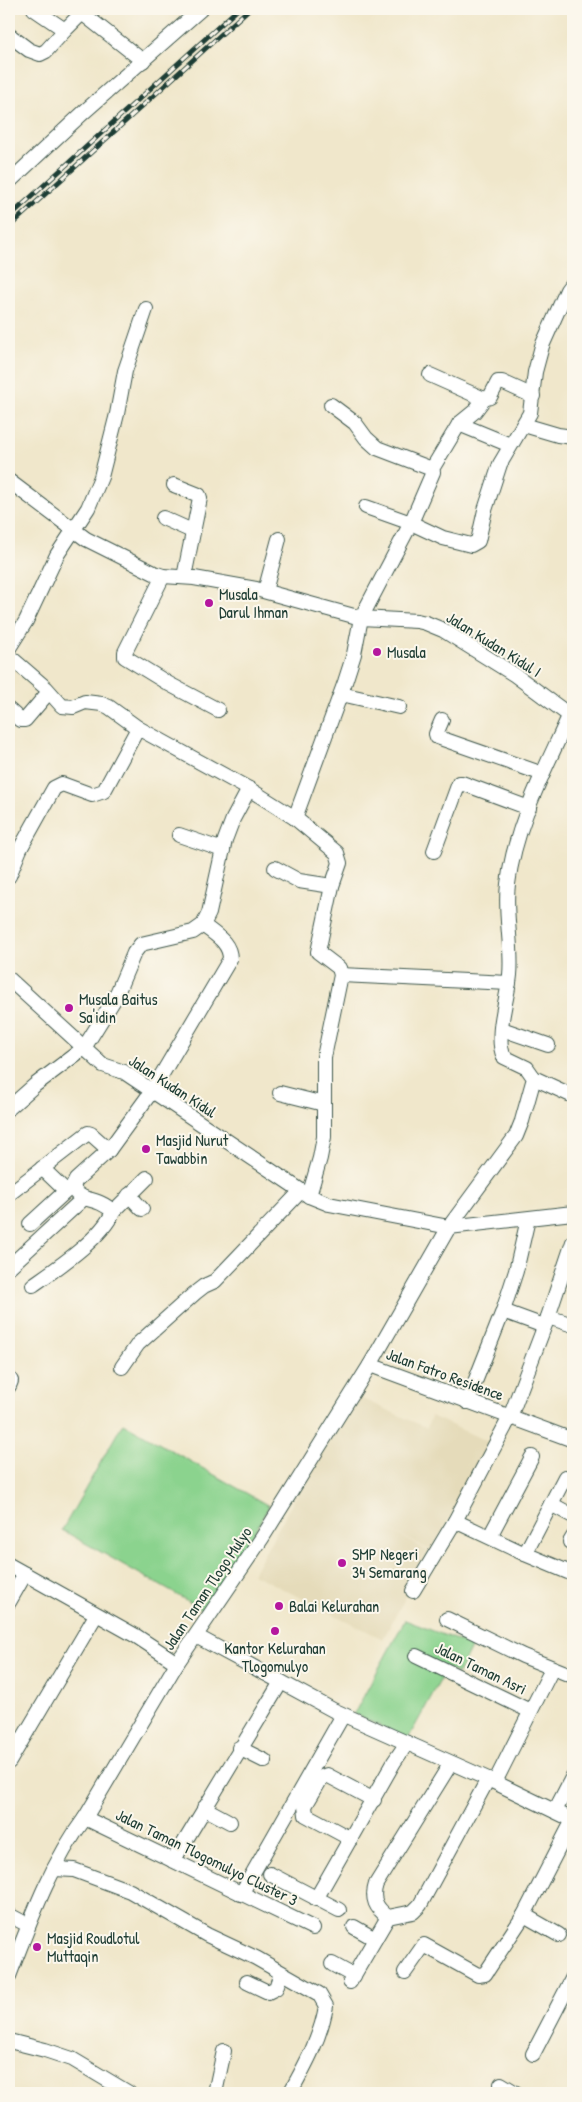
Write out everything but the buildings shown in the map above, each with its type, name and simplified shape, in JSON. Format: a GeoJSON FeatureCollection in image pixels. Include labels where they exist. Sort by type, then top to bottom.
{"type":"FeatureCollection","features":[{"type":"Feature","properties":{"kind":"street"},"geometry":{"type":"LineString","coordinates":[[34,9],[65,30]]}},
{"type":"Feature","properties":{"kind":"street"},"geometry":{"type":"LineString","coordinates":[[9,182],[201,9]]}},
{"type":"Feature","properties":{"kind":"street"},"geometry":{"type":"LineString","coordinates":[[9,35],[29,50],[40,54],[46,51],[84,11],[143,61]]}},
{"type":"Feature","properties":{"kind":"street"},"geometry":{"type":"LineString","coordinates":[[366,507],[411,523],[443,538],[471,545],[478,541],[485,510],[500,464],[530,413],[535,372],[542,346],[567,290],[573,282]]}},
{"type":"Feature","properties":{"kind":"street"},"geometry":{"type":"LineString","coordinates":[[122,1367],[138,1344],[168,1316],[200,1290],[215,1281],[305,1194],[320,1158],[324,1137],[324,1057],[341,974],[339,968],[318,952],[332,886],[340,862],[337,854],[295,818],[249,789],[138,728],[102,704],[85,702],[73,707],[62,706],[48,693],[46,688],[9,656],[57,555],[88,508],[101,477],[117,414],[125,371],[146,309]]}},
{"type":"Feature","properties":{"kind":"street"},"geometry":{"type":"LineString","coordinates":[[430,375],[484,399]]}},
{"type":"Feature","properties":{"kind":"street"},"geometry":{"type":"LineString","coordinates":[[295,818],[341,694],[354,654],[361,618],[411,523],[433,472],[432,469],[459,424],[475,411],[484,399],[490,397],[498,382],[533,396]]}},
{"type":"Feature","properties":{"kind":"street"},"geometry":{"type":"LineString","coordinates":[[331,405],[354,423],[377,448],[432,469]]}},
{"type":"Feature","properties":{"kind":"street"},"geometry":{"type":"LineString","coordinates":[[459,424],[510,445]]}},
{"type":"Feature","properties":{"kind":"street"},"geometry":{"type":"LineString","coordinates":[[524,425],[558,435],[573,437]]}},
{"type":"Feature","properties":{"kind":"street"},"geometry":{"type":"LineString","coordinates":[[9,481],[86,539],[163,576],[132,635],[125,652],[125,657],[169,684],[218,710]]}},
{"type":"Feature","properties":{"kind":"street"},"geometry":{"type":"LineString","coordinates":[[174,485],[199,495],[200,498],[184,577]]}},
{"type":"Feature","properties":{"kind":"street"},"geometry":{"type":"LineString","coordinates":[[163,518],[192,531]]}},
{"type":"Feature","properties":{"kind":"street"},"geometry":{"type":"LineString","coordinates":[[265,591],[279,539]]}},
{"type":"Feature","properties":{"kind":"street","name":"Jalan Kudan Kidul I"},"geometry":{"type":"LineString","coordinates":[[163,576],[184,577],[265,591],[361,618],[417,620],[443,630],[515,675],[572,714]]}},
{"type":"Feature","properties":{"kind":"street"},"geometry":{"type":"LineString","coordinates":[[9,710],[20,720],[25,720],[48,693]]}},
{"type":"Feature","properties":{"kind":"street"},"geometry":{"type":"LineString","coordinates":[[341,694],[399,707]]}},
{"type":"Feature","properties":{"kind":"street"},"geometry":{"type":"LineString","coordinates":[[572,714],[529,808],[508,884],[506,904],[510,973],[500,1042],[504,1057],[527,1068],[534,1078],[573,1096]]}},
{"type":"Feature","properties":{"kind":"street"},"geometry":{"type":"LineString","coordinates":[[442,720],[436,734],[437,738],[543,774]]}},
{"type":"Feature","properties":{"kind":"street"},"geometry":{"type":"LineString","coordinates":[[9,876],[20,849],[54,788],[62,784],[92,795],[104,791],[138,728]]}},
{"type":"Feature","properties":{"kind":"street"},"geometry":{"type":"LineString","coordinates":[[434,851],[459,783],[487,791],[529,808]]}},
{"type":"Feature","properties":{"kind":"street"},"geometry":{"type":"LineString","coordinates":[[9,1108],[35,1085],[84,1048],[115,998],[134,953],[142,944],[193,932],[203,925],[209,913],[223,850],[233,819],[249,789]]}},
{"type":"Feature","properties":{"kind":"street"},"geometry":{"type":"LineString","coordinates":[[180,835],[223,850]]}},
{"type":"Feature","properties":{"kind":"street"},"geometry":{"type":"LineString","coordinates":[[275,868],[299,881],[332,886]]}},
{"type":"Feature","properties":{"kind":"street"},"geometry":{"type":"LineString","coordinates":[[30,1224],[70,1189],[76,1180],[109,1150],[152,1091],[230,959],[228,946],[203,925]]}},
{"type":"Feature","properties":{"kind":"street"},"geometry":{"type":"LineString","coordinates":[[341,974],[509,983]]}},
{"type":"Feature","properties":{"kind":"street","name":"Jalan Kudan Kidul"},"geometry":{"type":"LineString","coordinates":[[9,979],[103,1065],[124,1072],[305,1194],[349,1209],[450,1227],[573,1213]]}},
{"type":"Feature","properties":{"kind":"street"},"geometry":{"type":"LineString","coordinates":[[502,1029],[548,1045]]}},
{"type":"Feature","properties":{"kind":"street","name":"Jalan Taman Tlogo Mulyo"},"geometry":{"type":"LineString","coordinates":[[9,1976],[28,1925],[69,1842],[177,1663],[219,1605],[370,1365],[450,1227],[516,1136],[534,1078]]}},
{"type":"Feature","properties":{"kind":"street"},"geometry":{"type":"LineString","coordinates":[[280,1094],[324,1104]]}},
{"type":"Feature","properties":{"kind":"street"},"geometry":{"type":"LineString","coordinates":[[9,1194],[88,1133],[109,1150]]}},
{"type":"Feature","properties":{"kind":"street"},"geometry":{"type":"LineString","coordinates":[[42,1168],[84,1198],[99,1202],[113,1212]]}},
{"type":"Feature","properties":{"kind":"street"},"geometry":{"type":"LineString","coordinates":[[33,1285],[60,1266],[100,1232],[109,1221],[113,1212],[147,1178]]}},
{"type":"Feature","properties":{"kind":"street"},"geometry":{"type":"LineString","coordinates":[[129,1195],[142,1209]]}},
{"type":"Feature","properties":{"kind":"street"},"geometry":{"type":"LineString","coordinates":[[9,1267],[84,1198]]}},
{"type":"Feature","properties":{"kind":"street"},"geometry":{"type":"LineString","coordinates":[[467,1402],[503,1311],[516,1271],[528,1219]]}},
{"type":"Feature","properties":{"kind":"street"},"geometry":{"type":"LineString","coordinates":[[573,1242],[568,1276],[546,1322],[510,1417],[573,1440]]}},
{"type":"Feature","properties":{"kind":"street"},"geometry":{"type":"LineString","coordinates":[[503,1311],[546,1322],[573,1325]]}},
{"type":"Feature","properties":{"kind":"street","name":"Jalan Fatro Residence"},"geometry":{"type":"LineString","coordinates":[[370,1365],[510,1417],[455,1521],[413,1591]]}},
{"type":"Feature","properties":{"kind":"street"},"geometry":{"type":"LineString","coordinates":[[9,1378],[11,1381],[9,1386]]}},
{"type":"Feature","properties":{"kind":"street"},"geometry":{"type":"LineString","coordinates":[[490,1536],[532,1457]]}},
{"type":"Feature","properties":{"kind":"street"},"geometry":{"type":"LineString","coordinates":[[525,1554],[565,1477]]}},
{"type":"Feature","properties":{"kind":"street"},"geometry":{"type":"LineString","coordinates":[[551,1504],[573,1516]]}},
{"type":"Feature","properties":{"kind":"street"},"geometry":{"type":"LineString","coordinates":[[455,1521],[573,1574]]}},
{"type":"Feature","properties":{"kind":"street"},"geometry":{"type":"LineString","coordinates":[[9,1565],[136,1636],[177,1663]]}},
{"type":"Feature","properties":{"kind":"street"},"geometry":{"type":"LineString","coordinates":[[9,1602],[25,1574]]}},
{"type":"Feature","properties":{"kind":"street"},"geometry":{"type":"LineString","coordinates":[[9,1762],[96,1615]]}},
{"type":"Feature","properties":{"kind":"street"},"geometry":{"type":"LineString","coordinates":[[447,1619],[552,1669],[573,1676]]}},
{"type":"Feature","properties":{"kind":"street"},"geometry":{"type":"LineString","coordinates":[[196,1636],[343,1715],[492,1781],[573,1820],[524,1914],[485,1974],[478,1975],[427,1946],[424,1946],[405,1972]]}},
{"type":"Feature","properties":{"kind":"street","name":"Jalan Taman Asri"},"geometry":{"type":"LineString","coordinates":[[416,1656],[530,1711]]}},
{"type":"Feature","properties":{"kind":"street","name":"Jalan Taman Asri"},"geometry":{"type":"LineString","coordinates":[[388,1918],[413,1912],[420,1905],[492,1781],[552,1669]]}},
{"type":"Feature","properties":{"kind":"street"},"geometry":{"type":"LineString","coordinates":[[173,1861],[239,1748],[281,1682]]}},
{"type":"Feature","properties":{"kind":"street"},"geometry":{"type":"LineString","coordinates":[[241,1894],[343,1715]]}},
{"type":"Feature","properties":{"kind":"street"},"geometry":{"type":"LineString","coordinates":[[316,1899],[394,1762],[407,1744]]}},
{"type":"Feature","properties":{"kind":"street"},"geometry":{"type":"LineString","coordinates":[[239,1748],[266,1761]]}},
{"type":"Feature","properties":{"kind":"street"},"geometry":{"type":"LineString","coordinates":[[332,1964],[352,1979],[388,1918],[378,1910],[374,1900],[373,1893],[376,1884],[451,1763]]}},
{"type":"Feature","properties":{"kind":"street"},"geometry":{"type":"LineString","coordinates":[[351,1839],[306,1815],[305,1806],[322,1777],[327,1775],[374,1800]]}},
{"type":"Feature","properties":{"kind":"street"},"geometry":{"type":"LineString","coordinates":[[555,1811],[573,1776]]}},
{"type":"Feature","properties":{"kind":"street"},"geometry":{"type":"LineString","coordinates":[[204,1808],[230,1822]]}},
{"type":"Feature","properties":{"kind":"street","name":"Jalan Taman Tlogomulyo Cluster 3"},"geometry":{"type":"LineString","coordinates":[[85,1818],[313,1928]]}},
{"type":"Feature","properties":{"kind":"street"},"geometry":{"type":"LineString","coordinates":[[54,1869],[74,1870],[130,1891],[319,1994],[326,2006],[322,2022],[304,2069],[290,2093]]}},
{"type":"Feature","properties":{"kind":"street"},"geometry":{"type":"LineString","coordinates":[[270,1874],[339,1910]]}},
{"type":"Feature","properties":{"kind":"street"},"geometry":{"type":"LineString","coordinates":[[524,1914],[559,1935]]}},
{"type":"Feature","properties":{"kind":"street"},"geometry":{"type":"LineString","coordinates":[[9,1915],[28,1925]]}},
{"type":"Feature","properties":{"kind":"street"},"geometry":{"type":"LineString","coordinates":[[354,1927],[375,1939]]}},
{"type":"Feature","properties":{"kind":"street"},"geometry":{"type":"LineString","coordinates":[[248,1982],[268,1992],[276,1988],[281,1973]]}},
{"type":"Feature","properties":{"kind":"street"},"geometry":{"type":"LineString","coordinates":[[533,2054],[573,1978]]}},
{"type":"Feature","properties":{"kind":"street"},"geometry":{"type":"LineString","coordinates":[[9,2042],[72,2059],[130,2093]]}},
{"type":"Feature","properties":{"kind":"street"},"geometry":{"type":"LineString","coordinates":[[214,2093],[224,2050]]}},
{"type":"Feature","properties":{"kind":"street"},"geometry":{"type":"LineString","coordinates":[[501,2084],[516,2093]]}},
{"type":"Feature","properties":{"kind":"shaded area"},"geometry":{"type":"Polygon","coordinates":[[[358,1397],[427,1428],[431,1416],[491,1443],[431,1551],[383,1526],[430,1552],[383,1639],[253,1574],[310,1471],[358,1397]]]}},
{"type":"Feature","properties":{"kind":"green space"},"geometry":{"type":"Polygon","coordinates":[[[123,1423],[269,1506],[209,1613],[62,1530],[123,1423]]]}},
{"type":"Feature","properties":{"kind":"green space"},"geometry":{"type":"Polygon","coordinates":[[[405,1620],[472,1646],[458,1674],[447,1668],[408,1739],[354,1714],[405,1620]]]}},
{"type":"Feature","properties":{"kind":"railway"},"geometry":{"type":"LineString","coordinates":[[9,217],[238,9]]}},
{"type":"Feature","properties":{"kind":"railway"},"geometry":{"type":"LineString","coordinates":[[9,227],[249,9]]}},
{"type":"Feature","properties":{"kind":"place","name":"Musala Darul Ihman"},"geometry":{"type":"Point","coordinates":[209,603]}},
{"type":"Feature","properties":{"kind":"place","name":"Musala"},"geometry":{"type":"Point","coordinates":[377,652]}},
{"type":"Feature","properties":{"kind":"place","name":"Musala Baitus Sa'idin"},"geometry":{"type":"Point","coordinates":[69,1008]}},
{"type":"Feature","properties":{"kind":"place","name":"Masjid Nurut Tawabbin"},"geometry":{"type":"Point","coordinates":[146,1149]}},
{"type":"Feature","properties":{"kind":"place","name":"SMP Negeri 34 Semarang"},"geometry":{"type":"Point","coordinates":[342,1563]}},
{"type":"Feature","properties":{"kind":"place","name":"Balai Kelurahan"},"geometry":{"type":"Point","coordinates":[279,1606]}},
{"type":"Feature","properties":{"kind":"place","name":"Kantor Kelurahan Tlogomulyo"},"geometry":{"type":"Point","coordinates":[275,1631]}},
{"type":"Feature","properties":{"kind":"place","name":"Masjid Roudlotul Muttaqin"},"geometry":{"type":"Point","coordinates":[37,1947]}}]}
